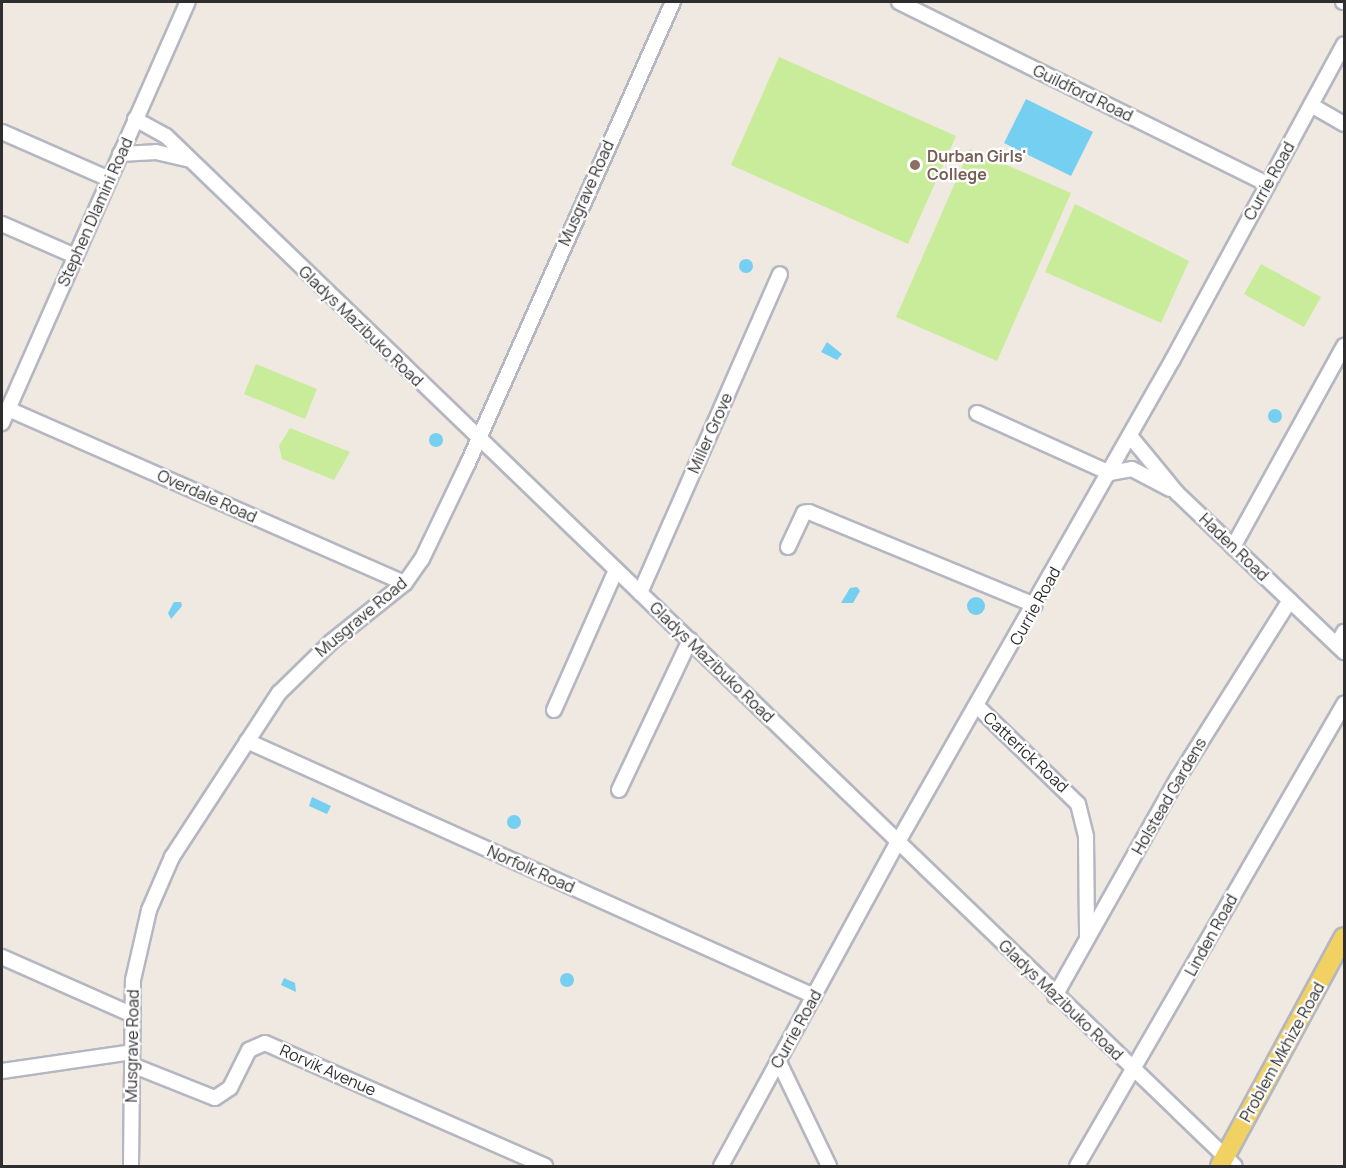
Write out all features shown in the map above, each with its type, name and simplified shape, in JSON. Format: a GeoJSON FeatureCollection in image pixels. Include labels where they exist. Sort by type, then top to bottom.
{"type":"FeatureCollection","features":[{"type":"Feature","properties":{"kind":"main road","name":"Problem Mkhize Road"},"geometry":{"type":"LineString","coordinates":[[1227,1163],[1344,937]]}},
{"type":"Feature","properties":{"kind":"street","name":"Stephen Dlamini Road"},"geometry":{"type":"LineString","coordinates":[[2,423],[188,2]]}},
{"type":"Feature","properties":{"kind":"street","name":"Musgrave Road"},"geometry":{"type":"LineString","coordinates":[[130,1167],[133,1015],[138,946],[148,910],[172,857],[247,741],[295,675],[405,583],[422,559],[673,2]]}},
{"type":"Feature","properties":{"kind":"street","name":"Guildford Road"},"geometry":{"type":"LineString","coordinates":[[899,2],[1267,184]]}},
{"type":"Feature","properties":{"kind":"street","name":"Currie Road"},"geometry":{"type":"LineString","coordinates":[[721,1167],[899,840],[978,707],[1110,473],[1344,44]]}},
{"type":"Feature","properties":{"kind":"street"},"geometry":{"type":"LineString","coordinates":[[1311,105],[1344,124]]}},
{"type":"Feature","properties":{"kind":"street","name":"Gladys Mazibuko Road"},"geometry":{"type":"LineString","coordinates":[[135,118],[166,136],[187,159],[899,840],[1227,1163]]}},
{"type":"Feature","properties":{"kind":"street"},"geometry":{"type":"LineString","coordinates":[[2,132],[109,179]]}},
{"type":"Feature","properties":{"kind":"street"},"geometry":{"type":"LineString","coordinates":[[120,154],[156,152],[187,159]]}},
{"type":"Feature","properties":{"kind":"street"},"geometry":{"type":"LineString","coordinates":[[2,224],[75,256]]}},
{"type":"Feature","properties":{"kind":"street","name":"Miller Grove"},"geometry":{"type":"LineString","coordinates":[[640,593],[780,274]]}},
{"type":"Feature","properties":{"kind":"street"},"geometry":{"type":"LineString","coordinates":[[1233,547],[1344,346]]}},
{"type":"Feature","properties":{"kind":"street","name":"Overdale Road"},"geometry":{"type":"LineString","coordinates":[[8,408],[405,583]]}},
{"type":"Feature","properties":{"kind":"street"},"geometry":{"type":"LineString","coordinates":[[977,412],[1110,473],[1132,469],[1177,493]]}},
{"type":"Feature","properties":{"kind":"street","name":"Haden Road"},"geometry":{"type":"LineString","coordinates":[[1130,436],[1177,493],[1341,649]]}},
{"type":"Feature","properties":{"kind":"street"},"geometry":{"type":"LineString","coordinates":[[788,547],[804,513],[809,512],[1035,605]]}},
{"type":"Feature","properties":{"kind":"street"},"geometry":{"type":"LineString","coordinates":[[554,710],[616,570]]}},
{"type":"Feature","properties":{"kind":"street","name":"Holstead Gardens"},"geometry":{"type":"LineString","coordinates":[[1055,996],[1178,778],[1290,600]]}},
{"type":"Feature","properties":{"kind":"street"},"geometry":{"type":"LineString","coordinates":[[1341,649],[1344,632]]}},
{"type":"Feature","properties":{"kind":"street"},"geometry":{"type":"LineString","coordinates":[[620,790],[690,640]]}},
{"type":"Feature","properties":{"kind":"street","name":"Linden Road"},"geometry":{"type":"LineString","coordinates":[[1077,1167],[1135,1071],[1344,704]]}},
{"type":"Feature","properties":{"kind":"street","name":"Catterick Road"},"geometry":{"type":"LineString","coordinates":[[978,707],[1078,804],[1086,837],[1087,939]]}},
{"type":"Feature","properties":{"kind":"street","name":"Norfolk Road"},"geometry":{"type":"LineString","coordinates":[[247,741],[814,996]]}},
{"type":"Feature","properties":{"kind":"street"},"geometry":{"type":"LineString","coordinates":[[2,957],[133,1015]]}},
{"type":"Feature","properties":{"kind":"street","name":"Rorvik Avenue"},"geometry":{"type":"LineString","coordinates":[[132,1058],[214,1098],[230,1088],[249,1050],[265,1043],[545,1167]]}},
{"type":"Feature","properties":{"kind":"street"},"geometry":{"type":"LineString","coordinates":[[2,1071],[132,1058]]}},
{"type":"Feature","properties":{"kind":"street"},"geometry":{"type":"LineString","coordinates":[[778,1060],[829,1167]]}},
{"type":"Feature","properties":{"kind":"green space"},"geometry":{"type":"Polygon","coordinates":[[[779,57],[956,136],[908,244],[731,165],[779,57]]]}},
{"type":"Feature","properties":{"kind":"green space"},"geometry":{"type":"Polygon","coordinates":[[[970,149],[1071,193],[997,361],[896,317],[970,149]]]}},
{"type":"Feature","properties":{"kind":"green space"},"geometry":{"type":"Polygon","coordinates":[[[1075,204],[1189,261],[1161,323],[1045,272],[1075,204]]]}},
{"type":"Feature","properties":{"kind":"green space"},"geometry":{"type":"Polygon","coordinates":[[[1261,264],[1321,297],[1304,327],[1244,294],[1261,264]]]}},
{"type":"Feature","properties":{"kind":"green space"},"geometry":{"type":"Polygon","coordinates":[[[256,364],[317,389],[305,419],[244,394],[256,364]]]}},
{"type":"Feature","properties":{"kind":"green space"},"geometry":{"type":"Polygon","coordinates":[[[290,428],[350,452],[334,480],[282,459],[279,446],[290,428]]]}},
{"type":"Feature","properties":{"kind":"water"},"geometry":{"type":"Polygon","coordinates":[[[1026,99],[1093,132],[1071,176],[1004,143],[1026,99]]]}},
{"type":"Feature","properties":{"kind":"water"},"geometry":{"type":"Polygon","coordinates":[[[743,259],[749,259],[753,266],[749,273],[743,273],[739,269],[739,263],[743,259]]]}},
{"type":"Feature","properties":{"kind":"water"},"geometry":{"type":"Polygon","coordinates":[[[827,342],[842,354],[837,360],[821,352],[827,342]]]}},
{"type":"Feature","properties":{"kind":"water"},"geometry":{"type":"Polygon","coordinates":[[[1275,409],[1280,411],[1282,416],[1280,421],[1275,423],[1270,421],[1268,416],[1270,411],[1275,409]]]}},
{"type":"Feature","properties":{"kind":"water"},"geometry":{"type":"Polygon","coordinates":[[[436,433],[441,435],[443,440],[441,445],[436,447],[431,445],[429,440],[431,435],[436,433]]]}},
{"type":"Feature","properties":{"kind":"water"},"geometry":{"type":"Polygon","coordinates":[[[857,587],[860,591],[853,603],[841,603],[850,588],[857,587]]]}},
{"type":"Feature","properties":{"kind":"water"},"geometry":{"type":"Polygon","coordinates":[[[976,597],[982,600],[985,606],[982,612],[976,615],[970,612],[967,606],[970,600],[976,597]]]}},
{"type":"Feature","properties":{"kind":"water"},"geometry":{"type":"Polygon","coordinates":[[[174,602],[181,602],[182,606],[171,619],[168,613],[174,602]]]}},
{"type":"Feature","properties":{"kind":"water"},"geometry":{"type":"Polygon","coordinates":[[[312,797],[331,806],[327,814],[309,806],[312,797]]]}},
{"type":"Feature","properties":{"kind":"water"},"geometry":{"type":"Polygon","coordinates":[[[514,815],[519,817],[521,822],[519,827],[514,829],[509,827],[507,822],[509,817],[514,815]]]}},
{"type":"Feature","properties":{"kind":"water"},"geometry":{"type":"Polygon","coordinates":[[[567,973],[572,975],[574,980],[572,985],[567,987],[562,985],[560,980],[562,975],[567,973]]]}},
{"type":"Feature","properties":{"kind":"water"},"geometry":{"type":"Polygon","coordinates":[[[284,978],[295,983],[296,992],[281,985],[284,978]]]}},
{"type":"Feature","properties":{"kind":"place","name":"Durban Girls' College"},"geometry":{"type":"Point","coordinates":[915,165]}}]}
